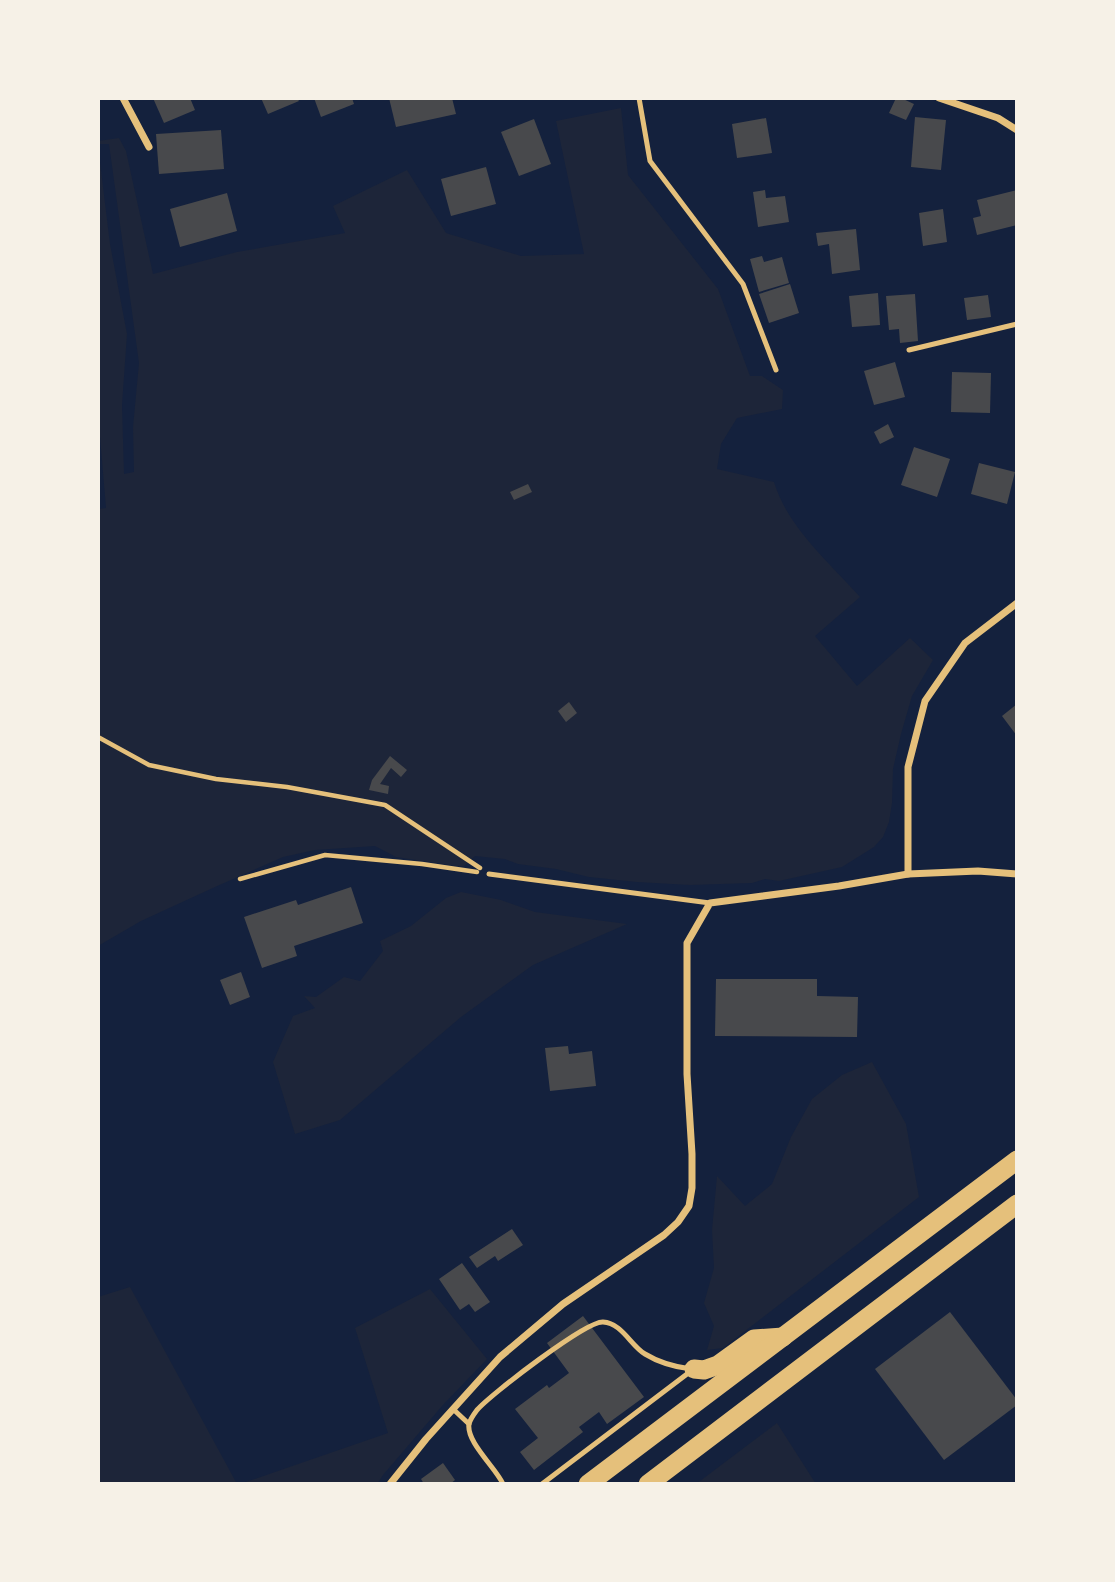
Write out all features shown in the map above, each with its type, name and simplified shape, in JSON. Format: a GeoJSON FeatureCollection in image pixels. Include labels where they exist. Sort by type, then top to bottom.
{"type":"FeatureCollection","features":[{"type":"Feature","properties":{"kind":"highway"},"geometry":{"type":"LineString","coordinates":[[588,1484],[1017,1160]]}},
{"type":"Feature","properties":{"kind":"highway"},"geometry":{"type":"LineString","coordinates":[[648,1484],[1017,1204]]}},
{"type":"Feature","properties":{"kind":"highway"},"geometry":{"type":"LineString","coordinates":[[694,1369],[705,1370],[718,1365],[754,1339],[783,1337]]}},
{"type":"Feature","properties":{"kind":"street"},"geometry":{"type":"LineString","coordinates":[[123,98],[149,147]]}},
{"type":"Feature","properties":{"kind":"street"},"geometry":{"type":"LineString","coordinates":[[939,98],[998,118],[1017,130]]}},
{"type":"Feature","properties":{"kind":"street"},"geometry":{"type":"LineString","coordinates":[[908,874],[908,767],[925,701],[965,643],[1017,603]]}},
{"type":"Feature","properties":{"kind":"street"},"geometry":{"type":"LineString","coordinates":[[390,1484],[426,1439],[500,1357],[563,1304],[664,1235],[678,1222],[689,1206],[692,1166],[687,1074],[687,943],[710,903],[908,874],[978,870],[1017,874]]}},
{"type":"Feature","properties":{"kind":"lane"},"geometry":{"type":"LineString","coordinates":[[639,98],[650,161],[743,284],[776,370]]}},
{"type":"Feature","properties":{"kind":"lane"},"geometry":{"type":"LineString","coordinates":[[909,350],[1017,324]]}},
{"type":"Feature","properties":{"kind":"lane"},"geometry":{"type":"LineString","coordinates":[[489,874],[710,903]]}},
{"type":"Feature","properties":{"kind":"lane"},"geometry":{"type":"LineString","coordinates":[[503,1484],[475,1444],[470,1435],[469,1424],[479,1408],[528,1367],[592,1324],[605,1322],[619,1329],[643,1354],[694,1369]]}},
{"type":"Feature","properties":{"kind":"lane"},"geometry":{"type":"LineString","coordinates":[[542,1484],[694,1369]]}},
{"type":"Feature","properties":{"kind":"lane"},"geometry":{"type":"LineString","coordinates":[[453,1409],[469,1424]]}},
{"type":"Feature","properties":{"kind":"path"},"geometry":{"type":"LineString","coordinates":[[98,737],[149,765],[216,779],[287,787],[385,805],[489,874]]}},
{"type":"Feature","properties":{"kind":"path"},"geometry":{"type":"LineString","coordinates":[[240,879],[325,855],[422,864],[489,874]]}},
{"type":"Feature","properties":{"kind":"shaded area"},"geometry":{"type":"Polygon","coordinates":[[[621,108],[628,175],[718,289],[750,376],[762,376],[783,390],[782,409],[737,418],[721,444],[717,469],[774,482],[780,499],[799,529],[860,597],[815,636],[857,686],[910,638],[933,660],[912,696],[901,734],[893,769],[889,822],[883,837],[874,847],[842,867],[779,881],[765,879],[752,883],[690,885],[589,877],[518,864],[505,859],[475,856],[464,866],[456,866],[396,857],[375,846],[315,850],[283,857],[215,887],[141,921],[98,946],[98,509],[106,508],[98,413],[98,146],[110,244],[127,334],[122,405],[124,474],[134,472],[133,427],[139,363],[109,144],[98,144],[98,141],[119,138],[126,151],[153,274],[237,252],[345,233],[333,206],[407,170],[446,233],[521,256],[584,254],[556,121],[621,108]]]}},
{"type":"Feature","properties":{"kind":"shaded area"},"geometry":{"type":"Polygon","coordinates":[[[461,892],[501,900],[535,912],[627,924],[533,965],[461,1017],[340,1120],[295,1134],[273,1062],[293,1016],[315,1008],[304,996],[316,997],[344,977],[360,981],[383,951],[380,941],[411,926],[446,898],[461,892]]]}},
{"type":"Feature","properties":{"kind":"shaded area"},"geometry":{"type":"Polygon","coordinates":[[[872,1062],[906,1124],[919,1197],[723,1348],[707,1350],[714,1326],[704,1303],[714,1268],[712,1230],[717,1176],[745,1206],[772,1184],[791,1137],[812,1099],[842,1075],[872,1062]]]}},
{"type":"Feature","properties":{"kind":"shaded area"},"geometry":{"type":"Polygon","coordinates":[[[130,1287],[237,1484],[98,1484],[98,1297],[130,1287]]]}},
{"type":"Feature","properties":{"kind":"shaded area"},"geometry":{"type":"Polygon","coordinates":[[[430,1289],[487,1359],[442,1406],[377,1484],[240,1484],[388,1433],[355,1328],[430,1289]]]}},
{"type":"Feature","properties":{"kind":"shaded area"},"geometry":{"type":"Polygon","coordinates":[[[777,1423],[816,1484],[696,1484],[777,1423]]]}},
{"type":"Feature","properties":{"kind":"building"},"geometry":{"type":"Polygon","coordinates":[[[153,98],[190,98],[195,110],[164,123],[153,98]]]}},
{"type":"Feature","properties":{"kind":"building"},"geometry":{"type":"Polygon","coordinates":[[[261,98],[297,98],[299,101],[268,114],[261,98]]]}},
{"type":"Feature","properties":{"kind":"building"},"geometry":{"type":"Polygon","coordinates":[[[314,98],[352,98],[354,104],[321,117],[314,98]]]}},
{"type":"Feature","properties":{"kind":"building"},"geometry":{"type":"Polygon","coordinates":[[[389,98],[452,98],[456,114],[396,127],[389,98]]]}},
{"type":"Feature","properties":{"kind":"building"},"geometry":{"type":"Polygon","coordinates":[[[896,98],[914,104],[906,120],[889,113],[896,98]]]}},
{"type":"Feature","properties":{"kind":"building"},"geometry":{"type":"Polygon","coordinates":[[[915,117],[946,120],[941,170],[911,167],[915,117]]]}},
{"type":"Feature","properties":{"kind":"building"},"geometry":{"type":"Polygon","coordinates":[[[766,118],[772,153],[737,158],[732,124],[766,118]]]}},
{"type":"Feature","properties":{"kind":"building"},"geometry":{"type":"Polygon","coordinates":[[[534,119],[551,164],[519,176],[501,132],[534,119]]]}},
{"type":"Feature","properties":{"kind":"building"},"geometry":{"type":"Polygon","coordinates":[[[221,130],[224,169],[159,174],[156,134],[221,130]]]}},
{"type":"Feature","properties":{"kind":"building"},"geometry":{"type":"Polygon","coordinates":[[[486,167],[496,204],[451,216],[441,179],[486,167]]]}},
{"type":"Feature","properties":{"kind":"building"},"geometry":{"type":"Polygon","coordinates":[[[765,190],[766,198],[785,196],[789,222],[758,227],[753,192],[765,190]]]}},
{"type":"Feature","properties":{"kind":"building"},"geometry":{"type":"Polygon","coordinates":[[[1017,190],[1017,225],[977,235],[973,218],[981,216],[977,200],[1017,190]]]}},
{"type":"Feature","properties":{"kind":"building"},"geometry":{"type":"Polygon","coordinates":[[[227,193],[237,231],[180,247],[170,209],[227,193]]]}},
{"type":"Feature","properties":{"kind":"building"},"geometry":{"type":"Polygon","coordinates":[[[943,209],[947,242],[923,246],[919,213],[943,209]]]}},
{"type":"Feature","properties":{"kind":"building"},"geometry":{"type":"Polygon","coordinates":[[[856,229],[860,270],[832,274],[829,244],[818,246],[816,233],[856,229]]]}},
{"type":"Feature","properties":{"kind":"building"},"geometry":{"type":"Polygon","coordinates":[[[762,256],[764,262],[782,257],[789,283],[759,292],[750,259],[762,256]]]}},
{"type":"Feature","properties":{"kind":"building"},"geometry":{"type":"Polygon","coordinates":[[[790,284],[799,313],[769,323],[759,294],[790,284]]]}},
{"type":"Feature","properties":{"kind":"building"},"geometry":{"type":"Polygon","coordinates":[[[878,293],[880,325],[852,327],[849,296],[878,293]]]}},
{"type":"Feature","properties":{"kind":"building"},"geometry":{"type":"Polygon","coordinates":[[[915,294],[918,341],[900,343],[899,329],[889,330],[886,296],[915,294]]]}},
{"type":"Feature","properties":{"kind":"building"},"geometry":{"type":"Polygon","coordinates":[[[988,295],[991,317],[967,320],[964,298],[988,295]]]}},
{"type":"Feature","properties":{"kind":"building"},"geometry":{"type":"Polygon","coordinates":[[[895,362],[905,397],[874,405],[864,371],[895,362]]]}},
{"type":"Feature","properties":{"kind":"building"},"geometry":{"type":"Polygon","coordinates":[[[952,372],[991,373],[990,413],[951,412],[952,372]]]}},
{"type":"Feature","properties":{"kind":"building"},"geometry":{"type":"Polygon","coordinates":[[[888,424],[894,437],[880,444],[874,432],[888,424]]]}},
{"type":"Feature","properties":{"kind":"building"},"geometry":{"type":"Polygon","coordinates":[[[914,447],[950,459],[937,497],[901,485],[914,447]]]}},
{"type":"Feature","properties":{"kind":"building"},"geometry":{"type":"Polygon","coordinates":[[[979,463],[1015,472],[1007,504],[971,494],[979,463]]]}},
{"type":"Feature","properties":{"kind":"building"},"geometry":{"type":"Polygon","coordinates":[[[528,484],[532,492],[514,500],[510,492],[528,484]]]}},
{"type":"Feature","properties":{"kind":"building"},"geometry":{"type":"Polygon","coordinates":[[[569,702],[577,713],[566,722],[558,711],[569,702]]]}},
{"type":"Feature","properties":{"kind":"building"},"geometry":{"type":"Polygon","coordinates":[[[1017,704],[1017,736],[1002,716],[1017,704]]]}},
{"type":"Feature","properties":{"kind":"building"},"geometry":{"type":"Polygon","coordinates":[[[390,756],[407,770],[401,777],[391,768],[380,784],[389,786],[388,794],[369,790],[372,780],[390,756]]]}},
{"type":"Feature","properties":{"kind":"building"},"geometry":{"type":"Polygon","coordinates":[[[351,887],[363,923],[294,946],[297,956],[262,968],[244,917],[296,900],[298,905],[351,887]]]}},
{"type":"Feature","properties":{"kind":"building"},"geometry":{"type":"Polygon","coordinates":[[[241,972],[250,997],[230,1005],[220,980],[241,972]]]}},
{"type":"Feature","properties":{"kind":"building"},"geometry":{"type":"Polygon","coordinates":[[[716,979],[817,979],[817,996],[858,997],[857,1037],[715,1036],[716,979]]]}},
{"type":"Feature","properties":{"kind":"building"},"geometry":{"type":"Polygon","coordinates":[[[568,1046],[569,1054],[592,1051],[596,1086],[550,1091],[545,1048],[568,1046]]]}},
{"type":"Feature","properties":{"kind":"building"},"geometry":{"type":"Polygon","coordinates":[[[512,1229],[523,1245],[498,1261],[495,1256],[477,1268],[469,1257],[512,1229]]]}},
{"type":"Feature","properties":{"kind":"building"},"geometry":{"type":"Polygon","coordinates":[[[462,1263],[490,1302],[475,1312],[469,1304],[460,1310],[439,1279],[462,1263]]]}},
{"type":"Feature","properties":{"kind":"building"},"geometry":{"type":"Polygon","coordinates":[[[950,1312],[1017,1400],[1017,1405],[944,1460],[875,1369],[950,1312]]]}},
{"type":"Feature","properties":{"kind":"building"},"geometry":{"type":"Polygon","coordinates":[[[583,1316],[644,1397],[607,1424],[599,1412],[579,1427],[583,1432],[534,1470],[520,1452],[538,1438],[515,1409],[547,1385],[549,1388],[569,1373],[547,1343],[583,1316]]]}},
{"type":"Feature","properties":{"kind":"building"},"geometry":{"type":"Polygon","coordinates":[[[443,1463],[455,1480],[450,1484],[424,1484],[421,1479],[443,1463]]]}}]}
